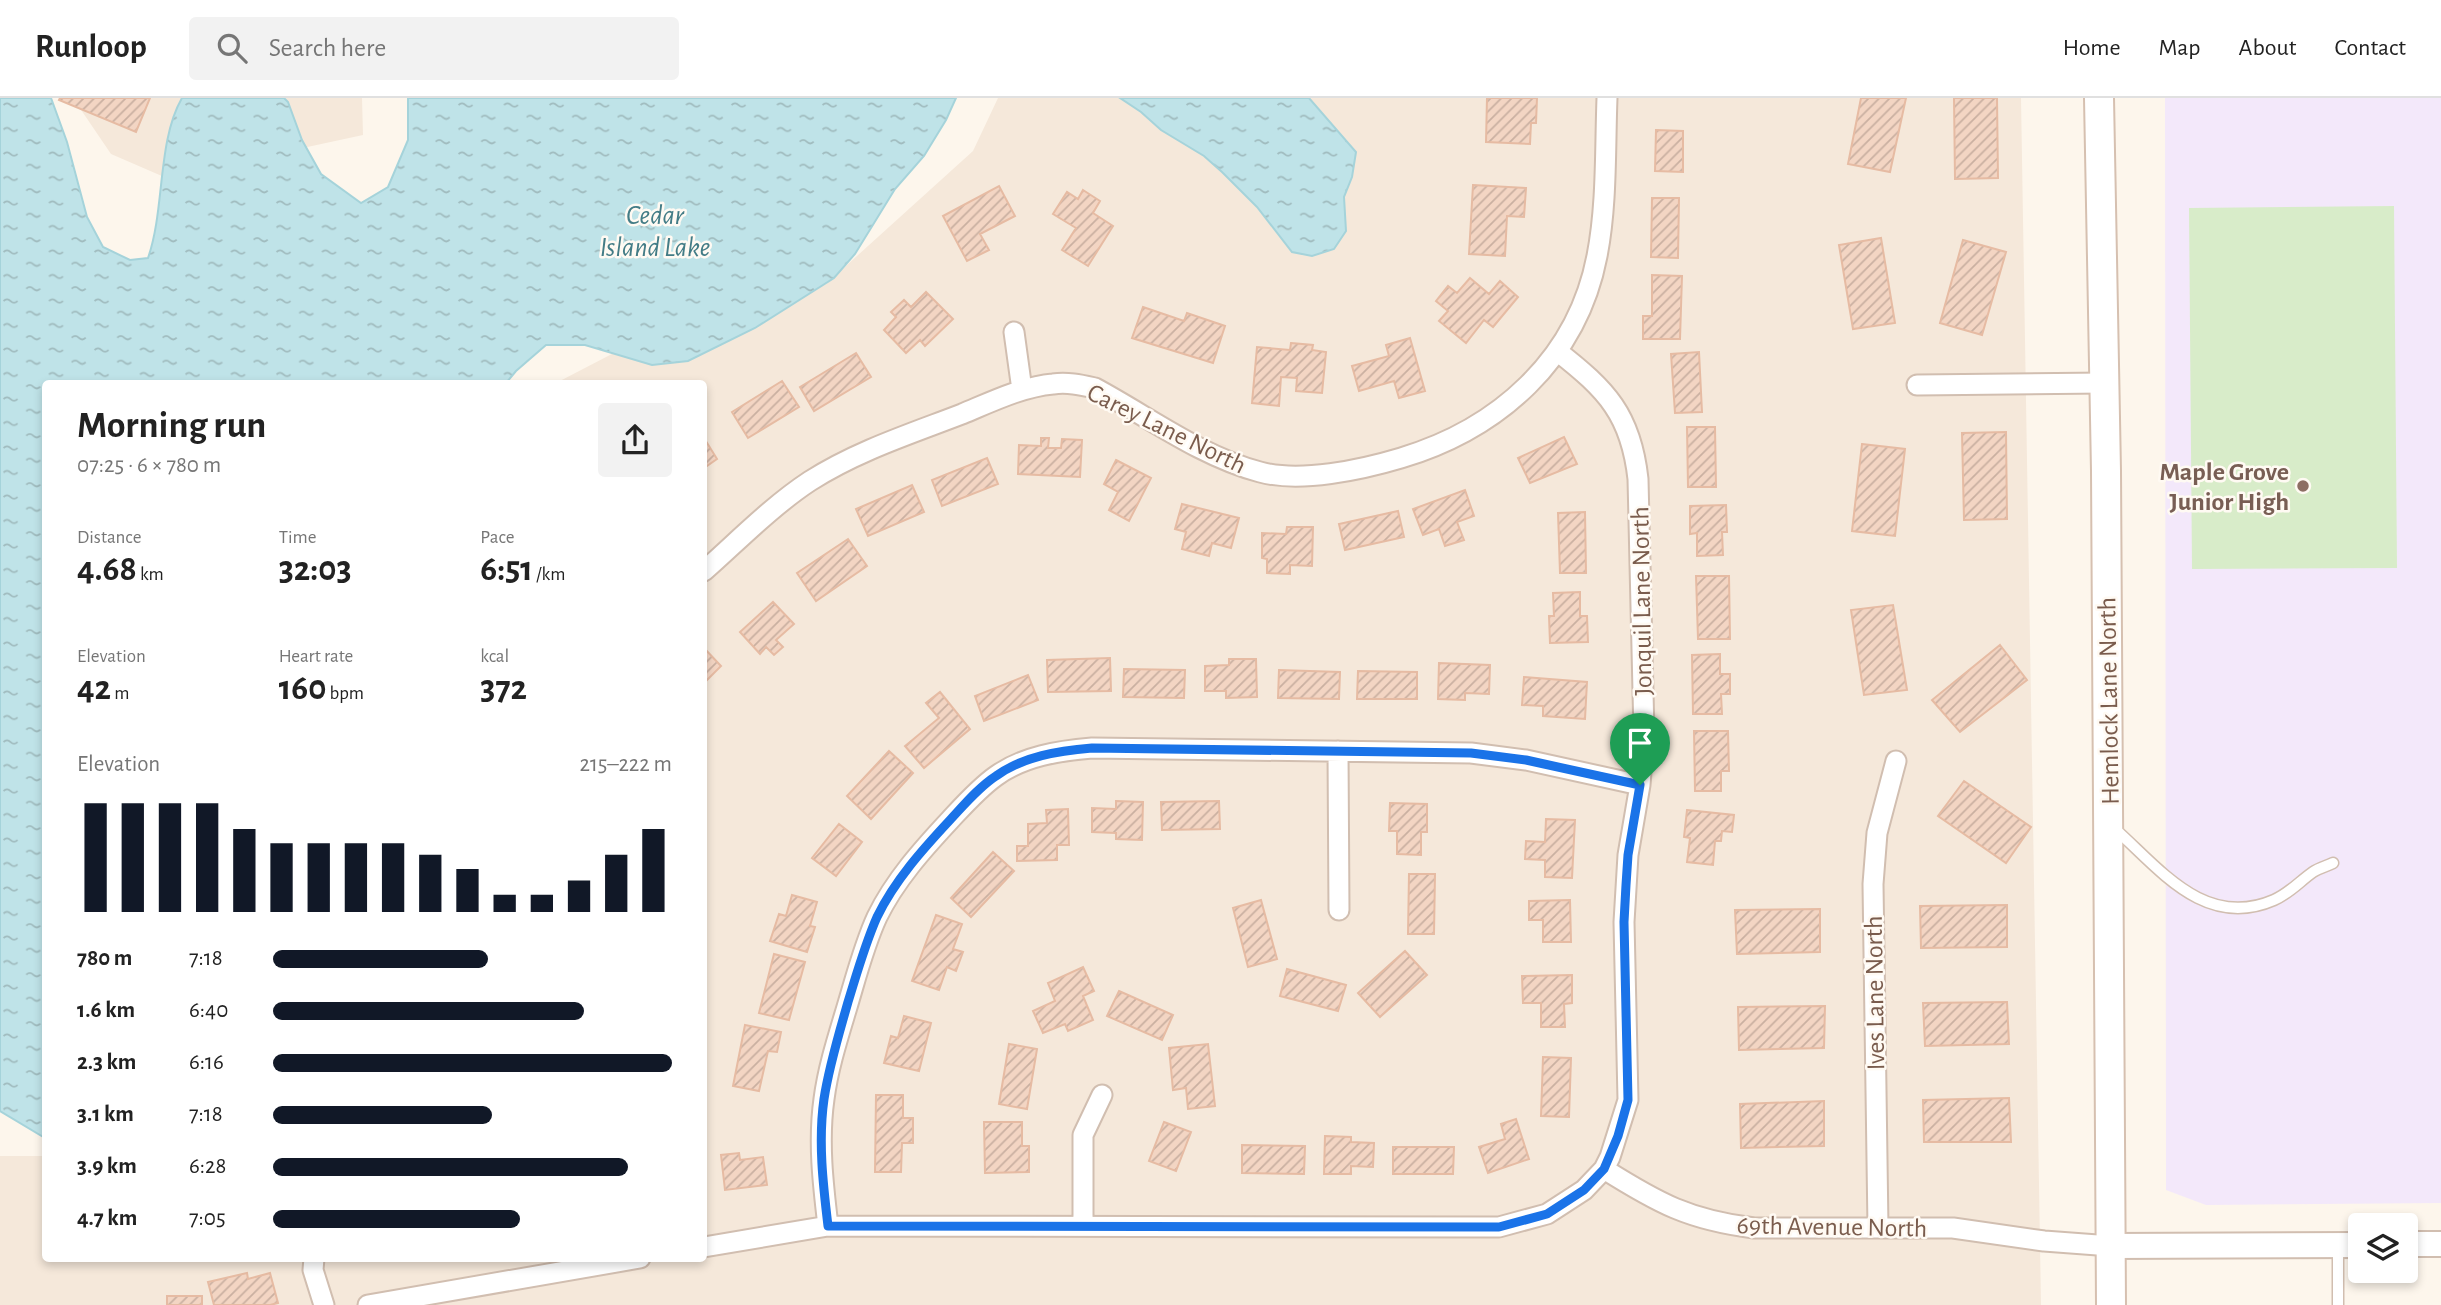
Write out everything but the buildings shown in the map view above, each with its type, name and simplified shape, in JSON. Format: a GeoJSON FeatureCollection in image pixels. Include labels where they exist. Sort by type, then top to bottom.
{"type":"FeatureCollection","features":[{"type":"Feature","properties":{"kind":"main road","name":"Hemlock Lane North"},"geometry":{"type":"LineString","coordinates":[[2099,98],[2109,824],[2111,1305]]}},
{"type":"Feature","properties":{"kind":"street","name":"Carey Lane North"},"geometry":{"type":"LineString","coordinates":[[707,568],[808,482],[839,464],[875,447],[1021,390],[1052,384],[1072,383],[1095,388],[1226,462],[1263,473],[1303,476],[1391,461],[1443,444],[1472,429],[1507,404],[1539,374],[1557,351],[1579,308],[1597,257],[1602,213],[1607,98]]}},
{"type":"Feature","properties":{"kind":"street"},"geometry":{"type":"LineString","coordinates":[[1014,332],[1021,390]]}},
{"type":"Feature","properties":{"kind":"street","name":"Jonquil Lane North"},"geometry":{"type":"LineString","coordinates":[[1557,351],[1583,371],[1606,394],[1624,420],[1635,449],[1639,480],[1644,734],[1640,785],[1628,855],[1624,922],[1628,1100],[1618,1136],[1604,1169]]}},
{"type":"Feature","properties":{"kind":"street"},"geometry":{"type":"LineString","coordinates":[[1917,385],[2104,383]]}},
{"type":"Feature","properties":{"kind":"street"},"geometry":{"type":"LineString","coordinates":[[828,1226],[821,1133],[824,1100],[832,1058],[860,961],[877,916],[898,881],[924,848],[996,775],[1054,752],[1092,748],[1471,753],[1501,756],[1640,785]]}},
{"type":"Feature","properties":{"kind":"street"},"geometry":{"type":"LineString","coordinates":[[1338,751],[1339,910]]}},
{"type":"Feature","properties":{"kind":"street","name":"Ives Lane North"},"geometry":{"type":"LineString","coordinates":[[1878,1228],[1872,884],[1877,832],[1896,761]]}},
{"type":"Feature","properties":{"kind":"street"},"geometry":{"type":"LineString","coordinates":[[1083,1225],[1083,1135],[1102,1095]]}},
{"type":"Feature","properties":{"kind":"street"},"geometry":{"type":"LineString","coordinates":[[707,1246],[828,1226],[1499,1227],[1547,1214],[1584,1190],[1604,1169]]}},
{"type":"Feature","properties":{"kind":"street","name":"69th Avenue North"},"geometry":{"type":"LineString","coordinates":[[1604,1169],[1673,1209],[1721,1224],[1754,1228],[1973,1229],[2044,1241],[2111,1246]]}},
{"type":"Feature","properties":{"kind":"street"},"geometry":{"type":"LineString","coordinates":[[2418,1244],[2441,1244]]}},
{"type":"Feature","properties":{"kind":"street"},"geometry":{"type":"LineString","coordinates":[[2111,1246],[2348,1245]]}},
{"type":"Feature","properties":{"kind":"street"},"geometry":{"type":"LineString","coordinates":[[314,1262],[313,1270],[324,1305]]}},
{"type":"Feature","properties":{"kind":"street"},"geometry":{"type":"LineString","coordinates":[[368,1305],[442,1299],[621,1262]]}},
{"type":"Feature","properties":{"kind":"lane"},"geometry":{"type":"LineString","coordinates":[[2109,824],[2187,893],[2208,904],[2231,908],[2273,901],[2294,889],[2315,871],[2333,863]]}},
{"type":"Feature","properties":{"kind":"lane"},"geometry":{"type":"LineString","coordinates":[[2338,1305],[2348,1250]]}},
{"type":"Feature","properties":{"kind":"shaded area"},"geometry":{"type":"Polygon","coordinates":[[[73,98],[362,98],[363,135],[261,157],[178,183],[111,154],[73,98]]]}},
{"type":"Feature","properties":{"kind":"shaded area"},"geometry":{"type":"Polygon","coordinates":[[[998,98],[2021,98],[2041,1305],[0,1305],[0,1156],[42,1156],[42,1262],[707,1262],[707,380],[562,380],[635,342],[737,323],[826,284],[973,151],[998,98]]]}},
{"type":"Feature","properties":{"kind":"shaded area","name":"Maple Grove Junior High"},"geometry":{"type":"Polygon","coordinates":[[[2165,98],[2441,98],[2441,1203],[2206,1205],[2166,1190],[2165,98]]]}},
{"type":"Feature","properties":{"kind":"green space"},"geometry":{"type":"Polygon","coordinates":[[[2394,206],[2397,568],[2192,569],[2189,208],[2394,206]]]}},
{"type":"Feature","properties":{"kind":"water","name":"Cedar Island Lake"},"geometry":{"type":"Polygon","coordinates":[[[0,98],[51,98],[67,142],[87,217],[103,247],[130,260],[148,258],[157,219],[169,134],[182,98],[284,98],[288,102],[302,140],[321,174],[361,203],[388,187],[408,140],[408,98],[956,98],[924,156],[895,189],[855,254],[834,278],[755,328],[688,361],[652,365],[585,345],[546,345],[508,380],[42,380],[42,1136],[0,1111],[0,98]]]}},
{"type":"Feature","properties":{"kind":"water"},"geometry":{"type":"Polygon","coordinates":[[[1120,98],[1309,98],[1356,152],[1352,177],[1344,197],[1346,231],[1334,249],[1312,256],[1292,252],[1257,207],[1222,172],[1204,156],[1161,130],[1120,98]]]}},
{"type":"Feature","properties":{"kind":"place","name":"Maple Grove Junior High"},"geometry":{"type":"Point","coordinates":[2303,486]}},
{"type":"Feature","properties":{"kind":"route"},"geometry":{"type":"LineString","coordinates":[[1092,748],[1471,753],[1526,760],[1640,785],[1628,855],[1624,922],[1628,1100],[1618,1136],[1604,1169],[1566,1204],[1547,1214],[1499,1227],[828,1226],[822,1176],[821,1133],[824,1100],[832,1058],[860,961],[877,916],[898,881],[924,848],[996,775],[1054,752],[1092,748]]}}]}
